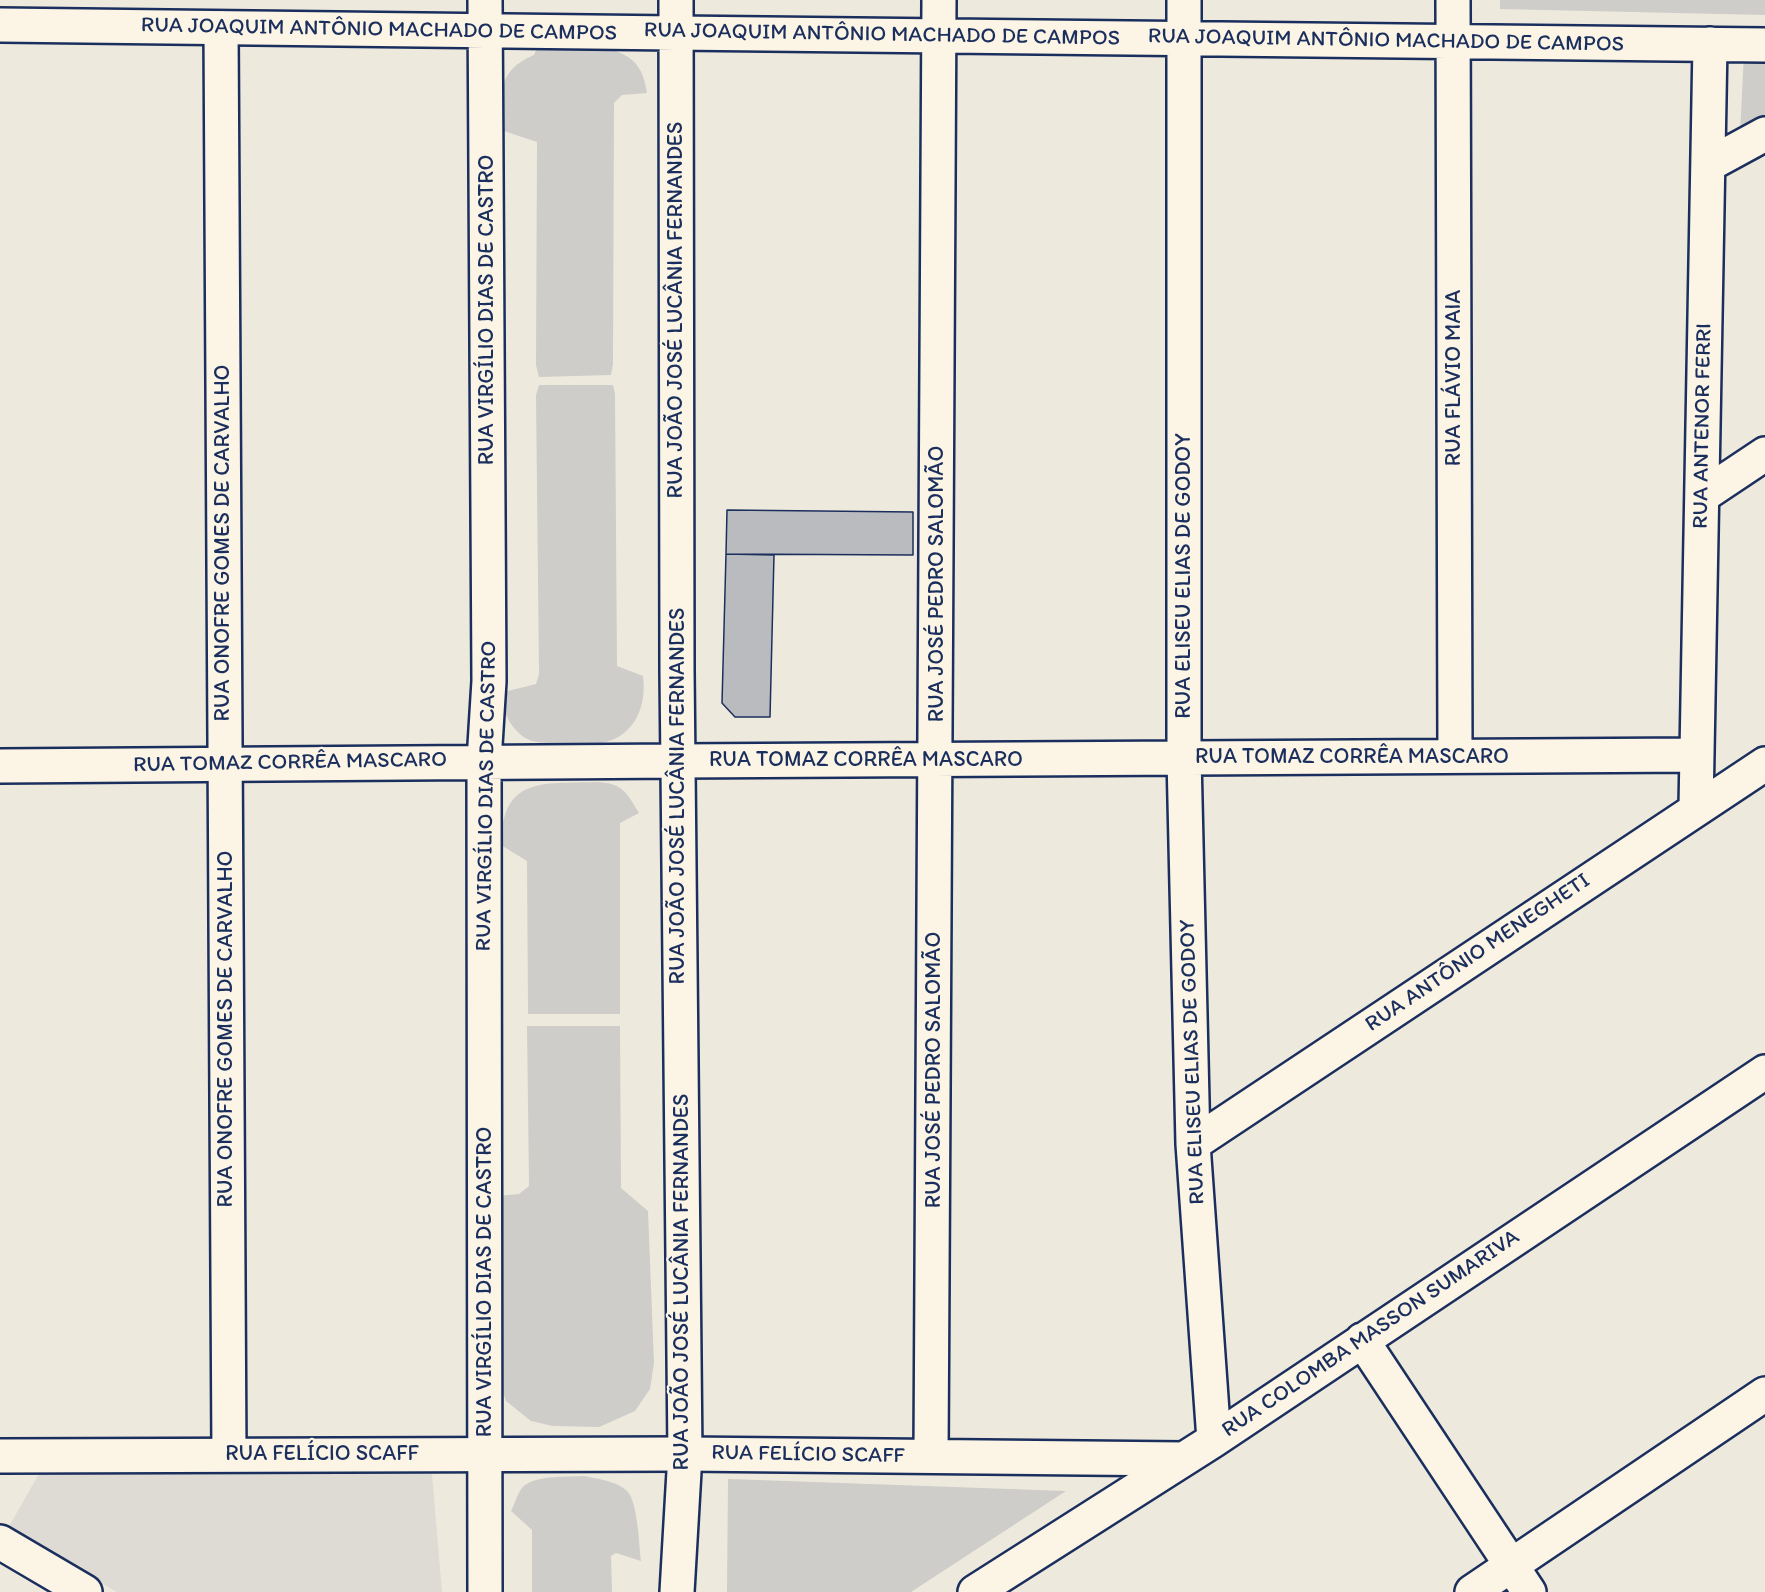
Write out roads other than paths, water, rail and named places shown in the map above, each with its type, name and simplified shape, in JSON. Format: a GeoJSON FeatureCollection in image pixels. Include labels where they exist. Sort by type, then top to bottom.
{"type":"FeatureCollection","features":[{"type":"Feature","properties":{"kind":"street","name":"RUA JOÃO JOSÉ LUCÂNIA FERNANDES"},"geometry":{"type":"LineString","coordinates":[[676,0],[678,761],[685,1454],[677,1592]]}},
{"type":"Feature","properties":{"kind":"street","name":"RUA JOSÉ PEDRO SALOMÃO"},"geometry":{"type":"LineString","coordinates":[[931,1456],[939,0]]}},
{"type":"Feature","properties":{"kind":"street","name":"RUA ELISEU ELIAS DE GODOY"},"geometry":{"type":"LineString","coordinates":[[1184,0],[1184,758],[1192,1144],[1214,1440]]}},
{"type":"Feature","properties":{"kind":"street","name":"RUA FLÁVIO MAIA"},"geometry":{"type":"LineString","coordinates":[[1453,0],[1455,756]]}},
{"type":"Feature","properties":{"kind":"street","name":"RUA JOAQUIM ANTÔNIO MACHADO DE CAMPOS"},"geometry":{"type":"LineString","coordinates":[[0,25],[221,28],[485,15],[675,33],[1765,45]]}},
{"type":"Feature","properties":{"kind":"street","name":"RUA VIRGÍLIO DIAS DE CASTRO"},"geometry":{"type":"LineString","coordinates":[[485,15],[489,681],[484,761],[485,1592]]}},
{"type":"Feature","properties":{"kind":"street","name":"RUA ONOFRE GOMES DE CARVALHO"},"geometry":{"type":"LineString","coordinates":[[221,28],[229,1454]]}},
{"type":"Feature","properties":{"kind":"street","name":"RUA ANTENOR FERRI"},"geometry":{"type":"LineString","coordinates":[[1696,807],[1710,44]]}},
{"type":"Feature","properties":{"kind":"street"},"geometry":{"type":"LineString","coordinates":[[1708,165],[1765,134]]}},
{"type":"Feature","properties":{"kind":"street"},"geometry":{"type":"LineString","coordinates":[[1702,496],[1765,454]]}},
{"type":"Feature","properties":{"kind":"street","name":"RUA TOMAZ CORRÊA MASCARO"},"geometry":{"type":"LineString","coordinates":[[0,766],[484,761],[1697,755]]}},
{"type":"Feature","properties":{"kind":"street","name":"RUA ANTÔNIO MENEGHETI"},"geometry":{"type":"LineString","coordinates":[[1192,1144],[1696,807],[1765,764]]}},
{"type":"Feature","properties":{"kind":"street","name":"RUA COLOMBA MASSON SUMARIVA"},"geometry":{"type":"LineString","coordinates":[[975,1592],[1214,1440],[1765,1072]]}},
{"type":"Feature","properties":{"kind":"street"},"geometry":{"type":"LineString","coordinates":[[1362,1340],[1520,1579]]}},
{"type":"Feature","properties":{"kind":"street"},"geometry":{"type":"LineString","coordinates":[[1472,1592],[1520,1579],[1765,1394]]}},
{"type":"Feature","properties":{"kind":"street","name":"RUA FELÍCIO SCAFF"},"geometry":{"type":"LineString","coordinates":[[0,1456],[685,1454],[1184,1458]]}},
{"type":"Feature","properties":{"kind":"street"},"geometry":{"type":"LineString","coordinates":[[0,1542],[85,1592]]}}]}
